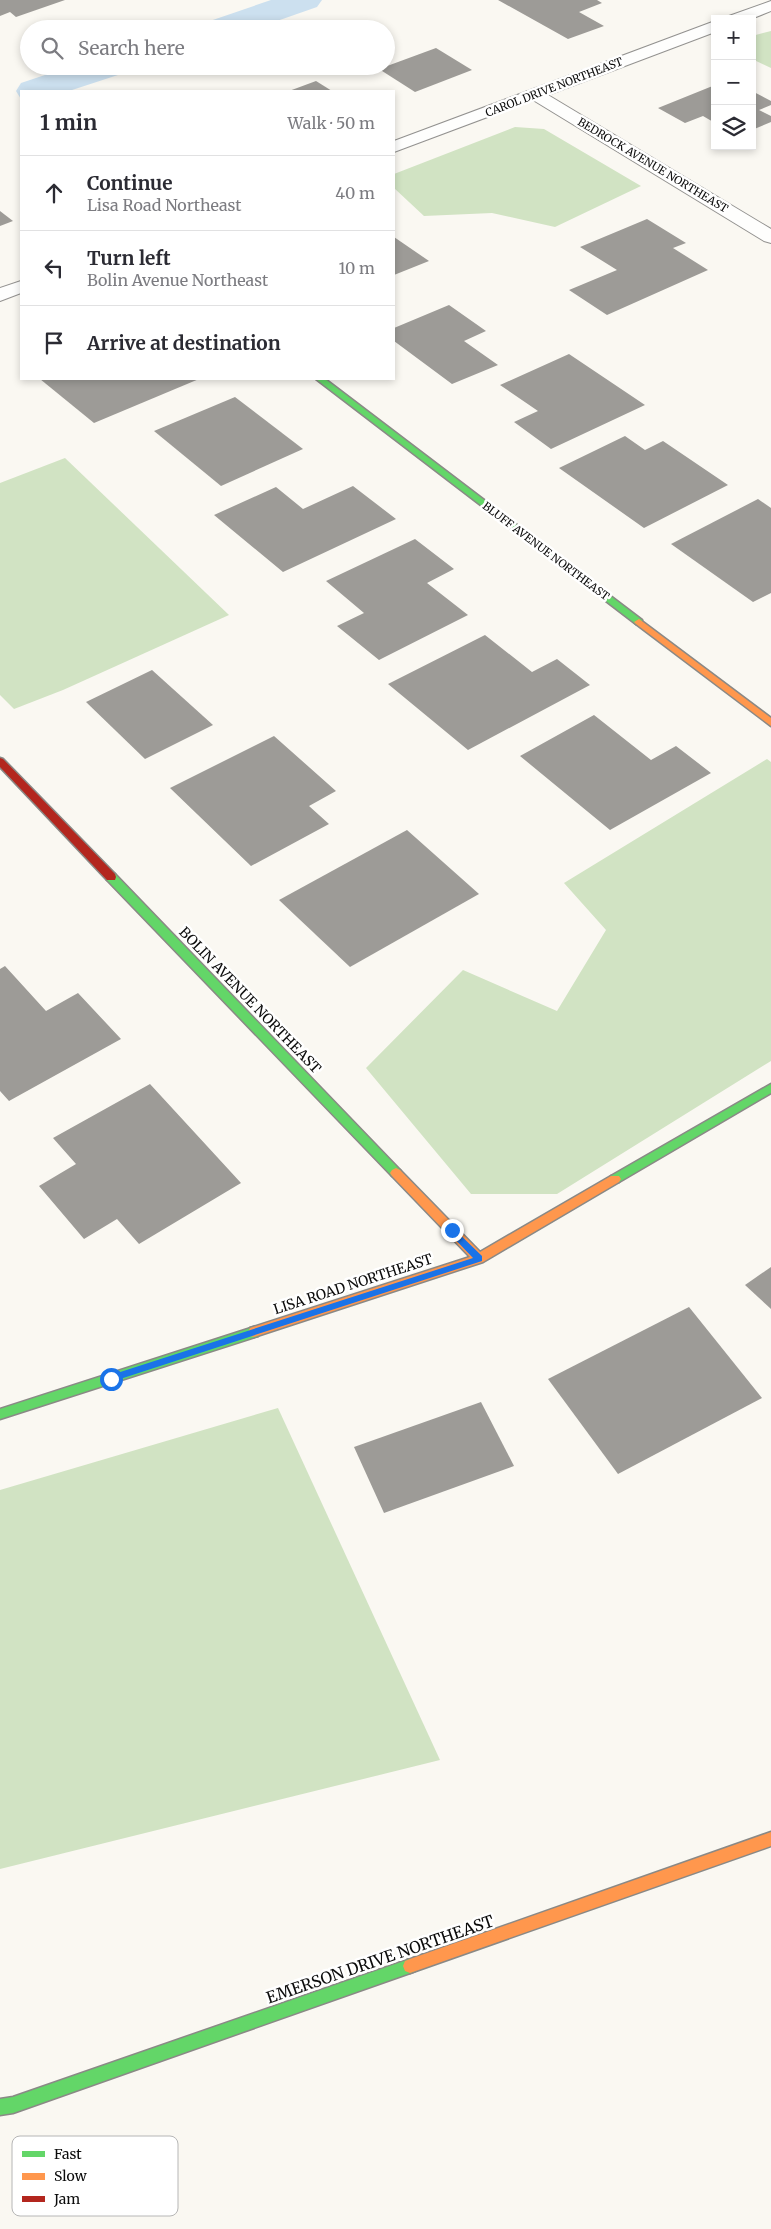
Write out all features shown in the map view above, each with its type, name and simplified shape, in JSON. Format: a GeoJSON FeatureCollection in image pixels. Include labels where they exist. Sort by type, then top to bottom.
{"type":"FeatureCollection","features":[{"type":"Feature","properties":{"kind":"street"},"geometry":{"type":"LineString","coordinates":[[745,15],[769,6]]}},
{"type":"Feature","properties":{"kind":"street","name":"CAROL DRIVE NORTHEAST"},"geometry":{"type":"LineString","coordinates":[[395,147],[711,28]]}},
{"type":"Feature","properties":{"kind":"street","name":"BEDROCK AVENUE NORTHEAST"},"geometry":{"type":"LineString","coordinates":[[535,94],[771,237]]}},
{"type":"Feature","properties":{"kind":"street"},"geometry":{"type":"LineString","coordinates":[[0,296],[20,288]]}},
{"type":"Feature","properties":{"kind":"street","name":"BLUFF AVENUE NORTHEAST"},"geometry":{"type":"LineString","coordinates":[[321,380],[771,723]]}},
{"type":"Feature","properties":{"kind":"street","name":"BOLIN AVENUE NORTHEAST"},"geometry":{"type":"LineString","coordinates":[[0,761],[479,1259]]}},
{"type":"Feature","properties":{"kind":"street","name":"LISA ROAD NORTHEAST"},"geometry":{"type":"LineString","coordinates":[[0,1414],[479,1259],[771,1088]]}},
{"type":"Feature","properties":{"kind":"street","name":"EMERSON DRIVE NORTHEAST"},"geometry":{"type":"LineString","coordinates":[[0,2107],[22,2102],[771,1839]]}},
{"type":"Feature","properties":{"kind":"green space"},"geometry":{"type":"Polygon","coordinates":[[[771,31],[771,68],[756,61],[756,35],[771,31]]]}},
{"type":"Feature","properties":{"kind":"green space"},"geometry":{"type":"Polygon","coordinates":[[[515,127],[544,129],[641,186],[555,227],[492,213],[424,216],[395,189],[395,174],[515,127]]]}},
{"type":"Feature","properties":{"kind":"green space"},"geometry":{"type":"Polygon","coordinates":[[[65,458],[229,615],[63,690],[14,709],[0,695],[0,483],[65,458]]]}},
{"type":"Feature","properties":{"kind":"green space"},"geometry":{"type":"Polygon","coordinates":[[[767,759],[771,762],[771,1061],[557,1194],[471,1194],[366,1068],[463,970],[557,1011],[606,930],[564,883],[767,759]]]}},
{"type":"Feature","properties":{"kind":"green space"},"geometry":{"type":"Polygon","coordinates":[[[278,1408],[440,1760],[0,1869],[0,1490],[278,1408]]]}},
{"type":"Feature","properties":{"kind":"building"},"geometry":{"type":"Polygon","coordinates":[[[0,0],[65,0],[16,17],[10,12],[0,16],[0,0]]]}},
{"type":"Feature","properties":{"kind":"building"},"geometry":{"type":"Polygon","coordinates":[[[498,0],[597,0],[602,3],[579,12],[604,26],[568,39],[498,0]]]}},
{"type":"Feature","properties":{"kind":"building"},"geometry":{"type":"Polygon","coordinates":[[[436,48],[472,70],[415,92],[388,75],[395,75],[395,63],[436,48]]]}},
{"type":"Feature","properties":{"kind":"building"},"geometry":{"type":"Polygon","coordinates":[[[316,81],[330,90],[292,90],[316,81]]]}},
{"type":"Feature","properties":{"kind":"building"},"geometry":{"type":"Polygon","coordinates":[[[711,87],[711,121],[703,116],[685,123],[658,108],[711,87]]]}},
{"type":"Feature","properties":{"kind":"building"},"geometry":{"type":"Polygon","coordinates":[[[756,93],[771,101],[771,105],[759,110],[771,116],[771,122],[756,128],[756,93]]]}},
{"type":"Feature","properties":{"kind":"building"},"geometry":{"type":"Polygon","coordinates":[[[0,211],[13,221],[0,226],[0,211]]]}},
{"type":"Feature","properties":{"kind":"building"},"geometry":{"type":"Polygon","coordinates":[[[647,219],[686,243],[673,248],[708,270],[607,315],[569,290],[617,270],[580,247],[647,219]]]}},
{"type":"Feature","properties":{"kind":"building"},"geometry":{"type":"Polygon","coordinates":[[[395,238],[429,261],[395,275],[395,238]]]}},
{"type":"Feature","properties":{"kind":"building"},"geometry":{"type":"Polygon","coordinates":[[[449,305],[486,331],[464,341],[498,365],[452,384],[395,342],[395,328],[449,305]]]}},
{"type":"Feature","properties":{"kind":"building"},"geometry":{"type":"Polygon","coordinates":[[[569,354],[645,405],[551,449],[514,422],[538,411],[500,385],[569,354]]]}},
{"type":"Feature","properties":{"kind":"building"},"geometry":{"type":"Polygon","coordinates":[[[41,380],[197,380],[94,423],[41,380]]]}},
{"type":"Feature","properties":{"kind":"building"},"geometry":{"type":"Polygon","coordinates":[[[235,397],[303,449],[221,486],[154,431],[235,397]]]}},
{"type":"Feature","properties":{"kind":"building"},"geometry":{"type":"Polygon","coordinates":[[[625,436],[645,450],[663,441],[728,485],[644,528],[559,468],[625,436]]]}},
{"type":"Feature","properties":{"kind":"building"},"geometry":{"type":"Polygon","coordinates":[[[353,486],[396,519],[283,572],[214,515],[276,487],[303,509],[353,486]]]}},
{"type":"Feature","properties":{"kind":"building"},"geometry":{"type":"Polygon","coordinates":[[[758,499],[771,508],[771,593],[753,602],[671,544],[758,499]]]}},
{"type":"Feature","properties":{"kind":"building"},"geometry":{"type":"Polygon","coordinates":[[[415,539],[454,569],[427,583],[468,615],[379,660],[337,626],[364,613],[326,581],[415,539]]]}},
{"type":"Feature","properties":{"kind":"building"},"geometry":{"type":"Polygon","coordinates":[[[485,635],[532,672],[557,659],[590,685],[468,750],[388,684],[485,635]]]}},
{"type":"Feature","properties":{"kind":"building"},"geometry":{"type":"Polygon","coordinates":[[[152,670],[213,725],[145,759],[86,702],[152,670]]]}},
{"type":"Feature","properties":{"kind":"building"},"geometry":{"type":"Polygon","coordinates":[[[594,715],[651,760],[676,746],[711,773],[610,830],[520,756],[594,715]]]}},
{"type":"Feature","properties":{"kind":"building"},"geometry":{"type":"Polygon","coordinates":[[[274,736],[336,791],[309,806],[329,824],[251,866],[170,788],[274,736]]]}},
{"type":"Feature","properties":{"kind":"building"},"geometry":{"type":"Polygon","coordinates":[[[407,830],[479,894],[350,967],[279,900],[407,830]]]}},
{"type":"Feature","properties":{"kind":"building"},"geometry":{"type":"Polygon","coordinates":[[[5,966],[46,1011],[78,993],[121,1039],[9,1101],[0,1091],[0,969],[5,966]]]}},
{"type":"Feature","properties":{"kind":"building"},"geometry":{"type":"Polygon","coordinates":[[[150,1084],[241,1183],[139,1244],[117,1219],[84,1239],[39,1186],[76,1164],[53,1138],[150,1084]]]}},
{"type":"Feature","properties":{"kind":"building"},"geometry":{"type":"Polygon","coordinates":[[[771,1267],[771,1309],[745,1285],[771,1267]]]}},
{"type":"Feature","properties":{"kind":"building"},"geometry":{"type":"Polygon","coordinates":[[[689,1307],[762,1398],[618,1474],[548,1379],[689,1307]]]}},
{"type":"Feature","properties":{"kind":"building"},"geometry":{"type":"Polygon","coordinates":[[[481,1402],[514,1466],[384,1513],[354,1447],[481,1402]]]}},
{"type":"Feature","properties":{"kind":"waterway"},"geometry":{"type":"LineString","coordinates":[[246,20],[305,0]]}},
{"type":"Feature","properties":{"kind":"waterway"},"geometry":{"type":"LineString","coordinates":[[37,90],[81,75]]}},
{"type":"Feature","properties":{"kind":"traffic: fast"},"geometry":{"type":"LineString","coordinates":[[321,380],[639,622]]}},
{"type":"Feature","properties":{"kind":"traffic: fast"},"geometry":{"type":"LineString","coordinates":[[111,877],[396,1173]]}},
{"type":"Feature","properties":{"kind":"traffic: fast"},"geometry":{"type":"LineString","coordinates":[[615,1179],[771,1088]]}},
{"type":"Feature","properties":{"kind":"traffic: fast"},"geometry":{"type":"LineString","coordinates":[[0,1414],[254,1332]]}},
{"type":"Feature","properties":{"kind":"traffic: fast"},"geometry":{"type":"LineString","coordinates":[[0,2107],[13,2105],[410,1966]]}},
{"type":"Feature","properties":{"kind":"traffic: slow"},"geometry":{"type":"LineString","coordinates":[[639,622],[771,723]]}},
{"type":"Feature","properties":{"kind":"traffic: slow"},"geometry":{"type":"LineString","coordinates":[[396,1173],[479,1259]]}},
{"type":"Feature","properties":{"kind":"traffic: slow"},"geometry":{"type":"LineString","coordinates":[[254,1332],[479,1259],[615,1179]]}},
{"type":"Feature","properties":{"kind":"traffic: slow"},"geometry":{"type":"LineString","coordinates":[[410,1966],[771,1839]]}},
{"type":"Feature","properties":{"kind":"traffic: jam"},"geometry":{"type":"LineString","coordinates":[[0,761],[111,877]]}},
{"type":"Feature","properties":{"kind":"route"},"geometry":{"type":"LineString","coordinates":[[111,1379],[479,1259],[452,1230]]}}]}
